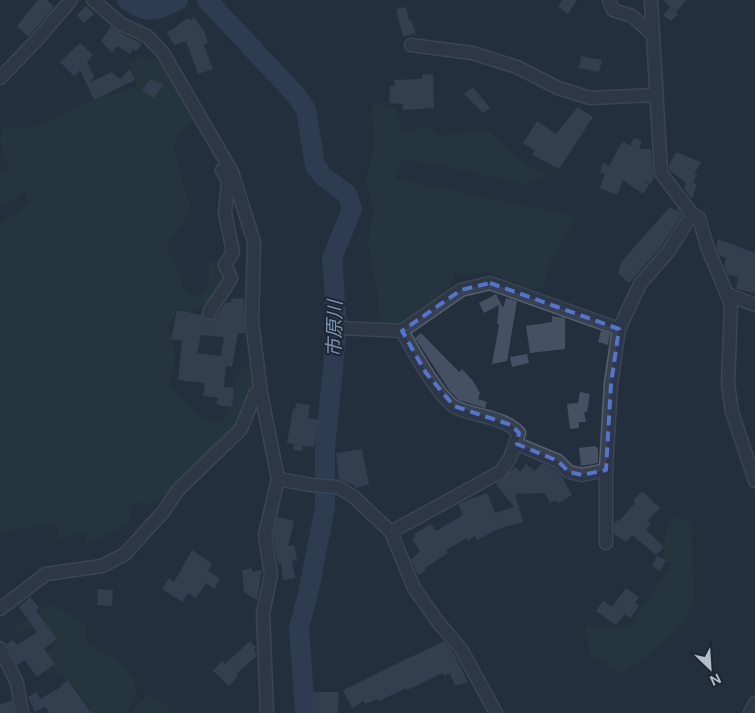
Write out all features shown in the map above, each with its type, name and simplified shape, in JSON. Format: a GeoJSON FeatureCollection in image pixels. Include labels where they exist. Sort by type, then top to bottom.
{"type":"FeatureCollection","features":[{"type":"Feature","properties":{"kind":"street"},"geometry":{"type":"LineString","coordinates":[[0,78],[35,42],[71,0]]}},
{"type":"Feature","properties":{"kind":"street"},"geometry":{"type":"LineString","coordinates":[[93,0],[121,24],[148,36],[163,53],[232,172],[242,198],[254,242],[252,322],[261,393],[278,479],[265,535],[271,575],[263,613],[267,713]]}},
{"type":"Feature","properties":{"kind":"street"},"geometry":{"type":"LineString","coordinates":[[609,0],[613,10],[632,16],[652,34]]}},
{"type":"Feature","properties":{"kind":"street"},"geometry":{"type":"LineString","coordinates":[[651,0],[661,173],[692,214],[699,218],[708,249],[731,304],[730,394],[732,412],[755,481]]}},
{"type":"Feature","properties":{"kind":"street"},"geometry":{"type":"LineString","coordinates":[[411,45],[472,53],[517,67],[558,88],[590,98],[655,95]]}},
{"type":"Feature","properties":{"kind":"street"},"geometry":{"type":"LineString","coordinates":[[209,313],[214,300],[227,287],[231,278],[225,265],[233,252],[226,213],[228,182],[217,158],[220,152]]}},
{"type":"Feature","properties":{"kind":"street"},"geometry":{"type":"LineString","coordinates":[[606,543],[606,470],[611,384],[619,329],[640,284],[668,252],[692,214]]}},
{"type":"Feature","properties":{"kind":"street"},"geometry":{"type":"LineString","coordinates":[[342,328],[402,331],[461,290],[490,283],[619,329]]}},
{"type":"Feature","properties":{"kind":"street"},"geometry":{"type":"LineString","coordinates":[[727,294],[755,305]]}},
{"type":"Feature","properties":{"kind":"street"},"geometry":{"type":"LineString","coordinates":[[390,532],[500,472],[517,444],[519,433],[511,425],[454,406],[426,373],[402,331]]}},
{"type":"Feature","properties":{"kind":"street"},"geometry":{"type":"LineString","coordinates":[[0,609],[46,574],[102,566],[125,554],[164,511],[178,490],[241,429],[255,394],[261,393]]}},
{"type":"Feature","properties":{"kind":"street"},"geometry":{"type":"LineString","coordinates":[[517,444],[558,461],[569,472],[582,475],[606,470]]}},
{"type":"Feature","properties":{"kind":"street"},"geometry":{"type":"LineString","coordinates":[[278,479],[311,485],[338,487],[354,497],[390,532],[414,588],[461,650],[485,689],[496,713]]}},
{"type":"Feature","properties":{"kind":"street"},"geometry":{"type":"LineString","coordinates":[[0,648],[17,683],[22,713]]}},
{"type":"Feature","properties":{"kind":"street"},"geometry":{"type":"LineString","coordinates":[[750,713],[755,703]]}},
{"type":"Feature","properties":{"kind":"highlighted area"},"geometry":{"type":"Polygon","coordinates":[[[490,283],[619,329],[611,384],[606,470],[582,475],[569,472],[558,461],[517,444],[519,433],[511,425],[454,406],[426,373],[402,331],[461,290],[490,283]]]}},
{"type":"Feature","properties":{"kind":"green space"},"geometry":{"type":"Polygon","coordinates":[[[141,56],[163,61],[193,120],[172,144],[191,210],[166,246],[186,292],[194,298],[209,286],[209,262],[225,259],[220,274],[224,286],[196,311],[188,314],[177,308],[168,330],[175,352],[175,364],[168,386],[200,418],[207,421],[226,419],[239,371],[252,362],[253,400],[238,425],[175,490],[149,506],[138,502],[130,507],[129,524],[88,544],[84,532],[59,539],[56,523],[10,530],[0,535],[0,225],[29,203],[25,191],[8,203],[0,205],[0,173],[10,169],[0,144],[4,127],[33,128],[92,100],[138,87],[129,63],[141,56]]]}},
{"type":"Feature","properties":{"kind":"green space"},"geometry":{"type":"Polygon","coordinates":[[[372,102],[395,108],[401,131],[428,128],[440,136],[487,130],[526,166],[550,176],[524,184],[439,165],[401,159],[395,179],[576,216],[547,267],[544,288],[531,289],[490,273],[455,274],[448,294],[404,326],[380,326],[377,290],[368,243],[374,208],[366,179],[374,147],[372,102]]]}},
{"type":"Feature","properties":{"kind":"green space"},"geometry":{"type":"Polygon","coordinates":[[[674,517],[691,523],[694,603],[677,631],[623,674],[590,654],[586,629],[601,626],[628,628],[671,565],[663,555],[666,531],[674,517]]]}},
{"type":"Feature","properties":{"kind":"green space"},"geometry":{"type":"Polygon","coordinates":[[[55,606],[85,624],[85,642],[117,661],[134,680],[137,696],[126,713],[90,713],[90,708],[69,680],[56,672],[47,655],[57,639],[44,622],[33,629],[15,634],[18,625],[37,615],[44,607],[55,606]]]}},
{"type":"Feature","properties":{"kind":"green space"},"geometry":{"type":"Polygon","coordinates":[[[152,693],[173,713],[132,713],[132,709],[152,693]]]}},
{"type":"Feature","properties":{"kind":"building"},"geometry":{"type":"Polygon","coordinates":[[[38,0],[47,0],[54,7],[28,37],[17,26],[38,0]]]}},
{"type":"Feature","properties":{"kind":"building"},"geometry":{"type":"Polygon","coordinates":[[[562,0],[577,0],[568,14],[558,7],[562,0]]]}},
{"type":"Feature","properties":{"kind":"building"},"geometry":{"type":"Polygon","coordinates":[[[663,0],[686,0],[676,12],[663,0]]]}},
{"type":"Feature","properties":{"kind":"building"},"geometry":{"type":"Polygon","coordinates":[[[86,6],[94,14],[84,23],[77,15],[86,6]]]}},
{"type":"Feature","properties":{"kind":"building"},"geometry":{"type":"Polygon","coordinates":[[[406,7],[409,21],[411,20],[416,33],[403,37],[396,9],[406,7]]]}},
{"type":"Feature","properties":{"kind":"building"},"geometry":{"type":"Polygon","coordinates":[[[670,7],[678,14],[671,21],[663,15],[670,7]]]}},
{"type":"Feature","properties":{"kind":"building"},"geometry":{"type":"Polygon","coordinates":[[[194,17],[205,33],[208,43],[204,45],[213,69],[198,74],[186,41],[174,45],[167,33],[188,18],[190,20],[194,17]]]}},
{"type":"Feature","properties":{"kind":"building"},"geometry":{"type":"Polygon","coordinates":[[[111,26],[126,36],[142,43],[137,51],[133,49],[130,54],[117,46],[112,53],[101,41],[111,26]]]}},
{"type":"Feature","properties":{"kind":"building"},"geometry":{"type":"Polygon","coordinates":[[[80,43],[93,55],[87,62],[94,77],[91,82],[112,72],[120,79],[130,69],[135,80],[94,100],[80,70],[74,76],[60,62],[80,43]]]}},
{"type":"Feature","properties":{"kind":"building"},"geometry":{"type":"Polygon","coordinates":[[[581,56],[602,60],[599,72],[579,68],[581,56]]]}},
{"type":"Feature","properties":{"kind":"building"},"geometry":{"type":"Polygon","coordinates":[[[433,74],[434,108],[403,110],[403,104],[389,103],[390,86],[395,86],[394,80],[422,79],[422,75],[433,74]]]}},
{"type":"Feature","properties":{"kind":"building"},"geometry":{"type":"Polygon","coordinates":[[[150,79],[163,84],[154,98],[142,91],[150,79]]]}},
{"type":"Feature","properties":{"kind":"building"},"geometry":{"type":"Polygon","coordinates":[[[473,87],[490,108],[483,113],[464,94],[473,87]]]}},
{"type":"Feature","properties":{"kind":"building"},"geometry":{"type":"Polygon","coordinates":[[[578,107],[593,117],[559,169],[532,155],[535,151],[523,143],[537,121],[556,134],[578,107]]]}},
{"type":"Feature","properties":{"kind":"building"},"geometry":{"type":"Polygon","coordinates":[[[634,138],[642,141],[639,149],[651,149],[654,179],[650,184],[644,181],[649,185],[643,194],[623,180],[617,195],[600,188],[605,174],[600,172],[603,163],[609,166],[621,144],[624,142],[630,146],[634,138]]]}},
{"type":"Feature","properties":{"kind":"building"},"geometry":{"type":"Polygon","coordinates":[[[676,152],[701,162],[694,174],[697,175],[693,183],[697,184],[692,199],[684,189],[686,183],[669,170],[669,165],[676,152]]]}},
{"type":"Feature","properties":{"kind":"building"},"geometry":{"type":"Polygon","coordinates":[[[670,207],[676,211],[677,208],[682,214],[661,247],[629,283],[618,273],[621,262],[670,207]]]}},
{"type":"Feature","properties":{"kind":"building"},"geometry":{"type":"Polygon","coordinates":[[[718,239],[755,253],[755,293],[736,289],[738,277],[727,274],[724,266],[726,258],[719,255],[716,247],[718,239]]]}},
{"type":"Feature","properties":{"kind":"building"},"geometry":{"type":"Polygon","coordinates":[[[496,294],[503,308],[506,298],[517,301],[507,361],[492,364],[499,325],[497,324],[499,305],[484,313],[479,303],[496,294]]]}},
{"type":"Feature","properties":{"kind":"building"},"geometry":{"type":"Polygon","coordinates":[[[244,298],[245,333],[238,333],[232,367],[226,366],[224,387],[234,388],[232,407],[216,403],[219,398],[203,396],[205,383],[178,380],[182,341],[171,339],[177,310],[201,315],[205,320],[210,321],[216,317],[225,303],[231,302],[231,299],[244,298]],[[201,335],[197,353],[221,356],[224,337],[201,335]]]}},
{"type":"Feature","properties":{"kind":"building"},"geometry":{"type":"Polygon","coordinates":[[[552,316],[565,318],[565,349],[530,353],[526,326],[552,322],[552,316]]]}},
{"type":"Feature","properties":{"kind":"building"},"geometry":{"type":"Polygon","coordinates":[[[601,331],[610,334],[608,345],[598,342],[601,331]]]}},
{"type":"Feature","properties":{"kind":"building"},"geometry":{"type":"Polygon","coordinates":[[[421,333],[459,372],[462,369],[473,381],[480,393],[478,399],[487,402],[485,408],[459,400],[450,391],[415,338],[421,333]]]}},
{"type":"Feature","properties":{"kind":"building"},"geometry":{"type":"Polygon","coordinates":[[[527,354],[529,363],[512,367],[510,357],[527,354]]]}},
{"type":"Feature","properties":{"kind":"building"},"geometry":{"type":"Polygon","coordinates":[[[580,392],[590,394],[587,412],[584,412],[586,422],[579,422],[579,428],[570,429],[567,404],[578,403],[580,392]]]}},
{"type":"Feature","properties":{"kind":"building"},"geometry":{"type":"Polygon","coordinates":[[[296,403],[310,405],[308,418],[319,420],[314,447],[303,446],[302,451],[293,450],[294,444],[287,443],[293,409],[295,409],[296,403]]]}},
{"type":"Feature","properties":{"kind":"building"},"geometry":{"type":"Polygon","coordinates":[[[595,446],[598,448],[598,463],[581,466],[579,448],[595,446]]]}},
{"type":"Feature","properties":{"kind":"building"},"geometry":{"type":"Polygon","coordinates":[[[362,449],[369,484],[356,488],[339,479],[336,453],[362,449]]]}},
{"type":"Feature","properties":{"kind":"building"},"geometry":{"type":"Polygon","coordinates":[[[542,463],[553,468],[561,475],[572,495],[558,503],[556,500],[550,503],[545,493],[515,494],[523,522],[501,528],[477,540],[475,536],[468,541],[467,538],[446,550],[448,553],[425,568],[426,570],[418,575],[411,560],[420,551],[412,539],[416,536],[414,534],[431,524],[436,531],[463,515],[458,504],[487,493],[495,513],[514,507],[496,484],[515,467],[520,472],[526,464],[535,471],[542,463]]]}},
{"type":"Feature","properties":{"kind":"building"},"geometry":{"type":"Polygon","coordinates":[[[642,491],[660,508],[647,521],[651,524],[646,530],[664,547],[656,555],[632,535],[626,542],[614,534],[614,524],[635,503],[633,501],[642,491]]]}},
{"type":"Feature","properties":{"kind":"building"},"geometry":{"type":"Polygon","coordinates":[[[277,517],[294,521],[288,546],[294,545],[297,560],[292,561],[295,578],[283,580],[281,563],[278,564],[273,535],[277,517]]]}},
{"type":"Feature","properties":{"kind":"building"},"geometry":{"type":"Polygon","coordinates":[[[192,550],[212,564],[208,571],[220,579],[214,589],[206,583],[196,598],[188,593],[182,602],[162,589],[169,578],[174,582],[192,550]]]}},
{"type":"Feature","properties":{"kind":"building"},"geometry":{"type":"Polygon","coordinates":[[[657,556],[666,560],[660,571],[652,566],[657,556]]]}},
{"type":"Feature","properties":{"kind":"building"},"geometry":{"type":"Polygon","coordinates":[[[252,568],[252,572],[262,570],[257,600],[244,592],[242,570],[252,568]]]}},
{"type":"Feature","properties":{"kind":"building"},"geometry":{"type":"Polygon","coordinates":[[[626,588],[639,597],[635,603],[639,606],[630,618],[624,614],[616,625],[596,611],[603,601],[612,607],[626,588]]]}},
{"type":"Feature","properties":{"kind":"building"},"geometry":{"type":"Polygon","coordinates":[[[98,589],[113,590],[112,606],[97,605],[98,589]]]}},
{"type":"Feature","properties":{"kind":"building"},"geometry":{"type":"Polygon","coordinates":[[[30,597],[39,608],[36,611],[57,639],[44,649],[55,664],[37,677],[25,660],[17,665],[7,644],[12,640],[17,645],[37,632],[19,607],[30,597]]]}},
{"type":"Feature","properties":{"kind":"building"},"geometry":{"type":"Polygon","coordinates":[[[250,641],[256,647],[254,649],[257,656],[236,674],[238,676],[229,686],[213,671],[222,661],[225,664],[250,641]]]}},
{"type":"Feature","properties":{"kind":"building"},"geometry":{"type":"Polygon","coordinates":[[[444,641],[454,654],[468,682],[455,686],[450,673],[444,676],[443,673],[379,701],[378,699],[365,704],[364,701],[352,708],[343,690],[444,641]]]}},
{"type":"Feature","properties":{"kind":"building"},"geometry":{"type":"Polygon","coordinates":[[[68,680],[91,713],[49,713],[45,707],[35,712],[28,697],[37,692],[40,699],[61,687],[68,680]]]}},
{"type":"Feature","properties":{"kind":"building"},"geometry":{"type":"Polygon","coordinates":[[[313,692],[339,692],[338,713],[313,713],[313,692]]]}},
{"type":"Feature","properties":{"kind":"building"},"geometry":{"type":"Polygon","coordinates":[[[12,701],[14,713],[0,713],[0,704],[12,701]]]}},
{"type":"Feature","properties":{"kind":"waterway","name":"市原川"},"geometry":{"type":"LineString","coordinates":[[127,0],[141,8],[152,10],[178,0]]}},
{"type":"Feature","properties":{"kind":"waterway","name":"市原川"},"geometry":{"type":"LineString","coordinates":[[207,0],[296,95],[306,110],[315,166],[325,178],[347,194],[352,209],[332,258],[337,327],[325,448],[325,507],[308,594],[299,628],[305,713]]}}]}
